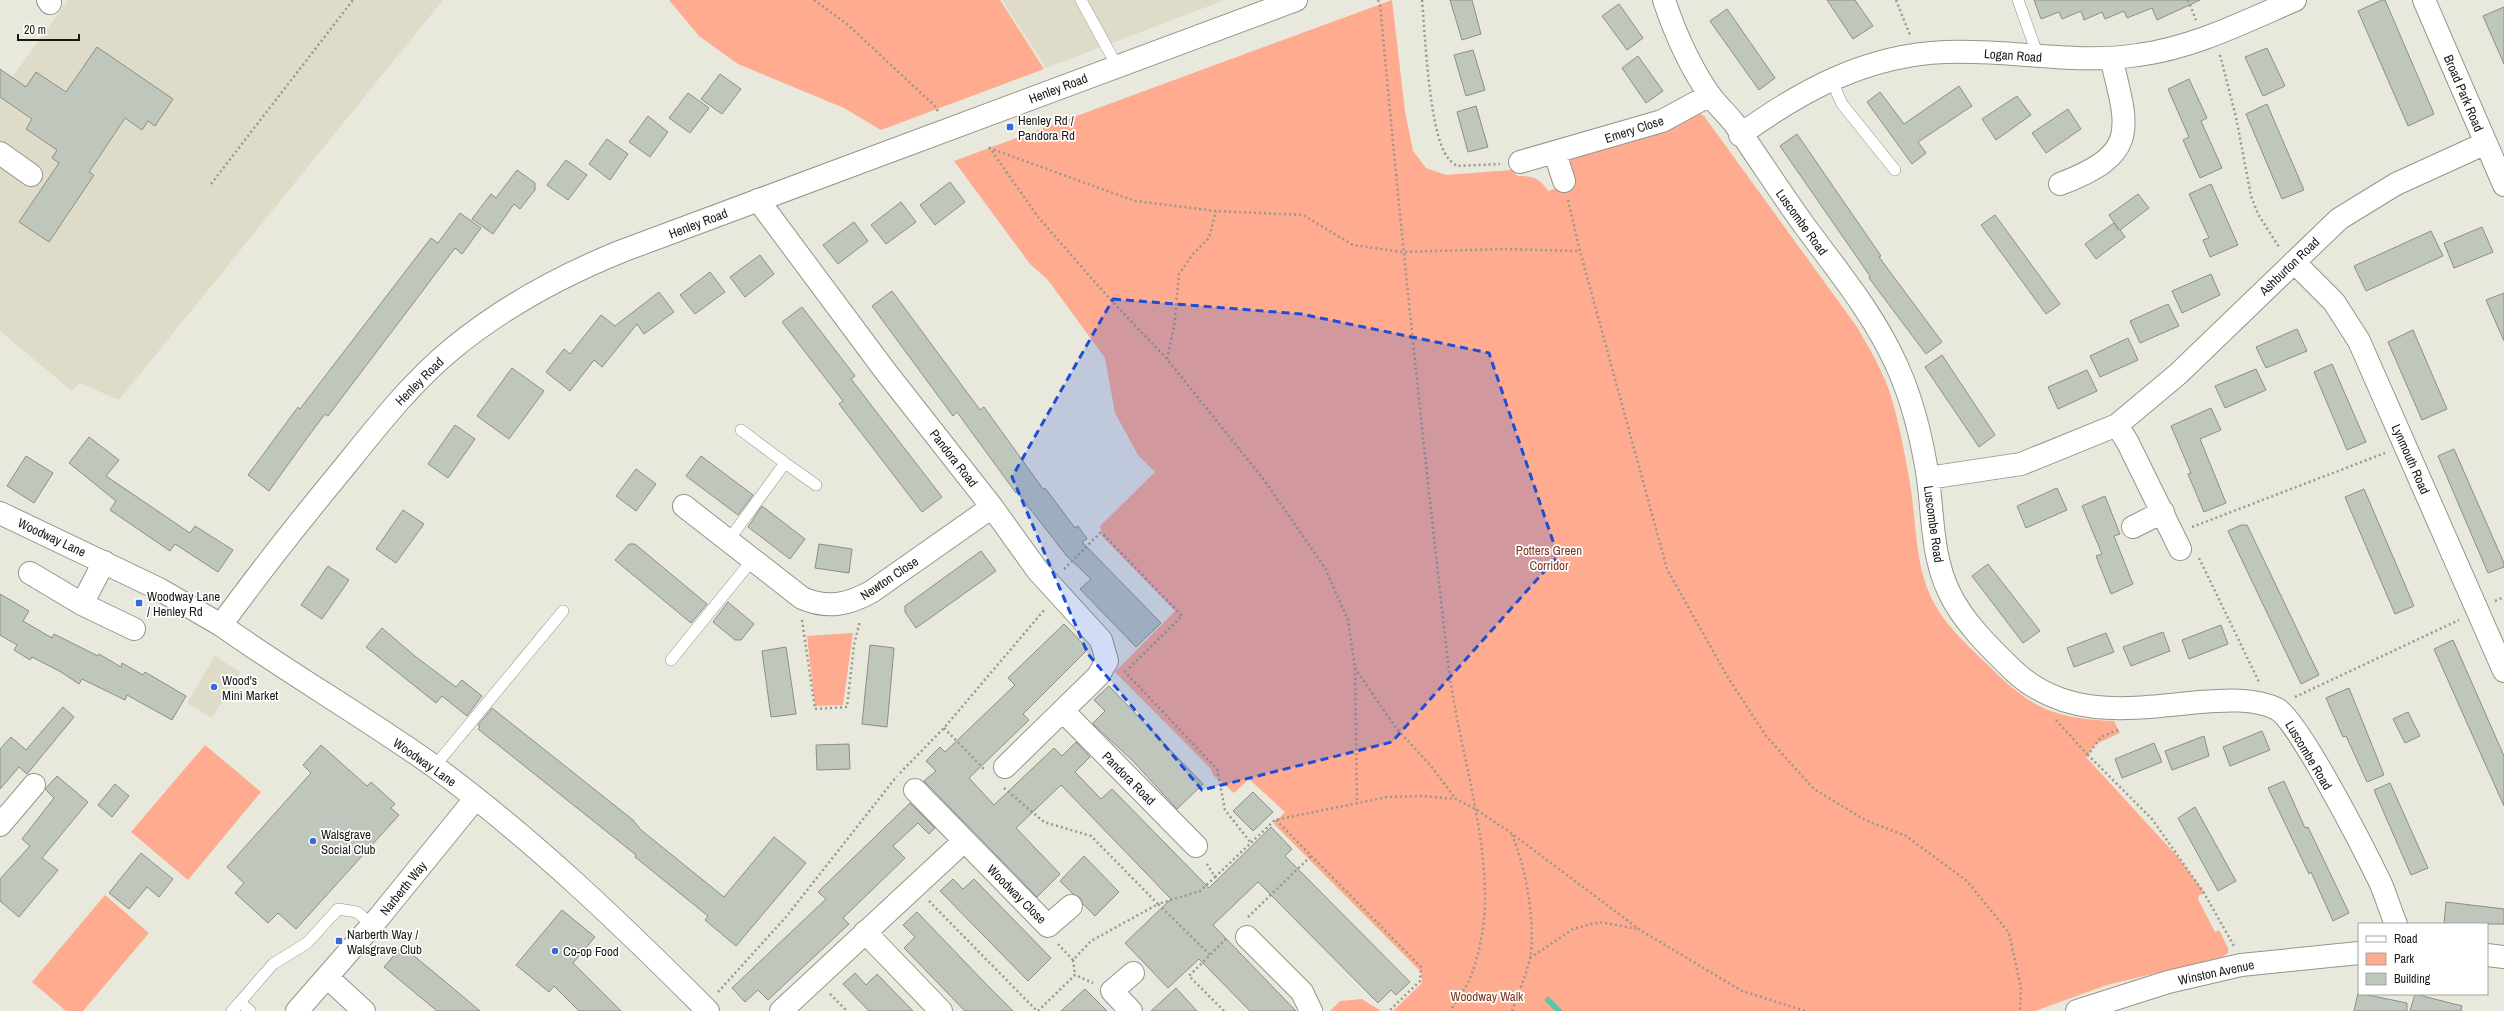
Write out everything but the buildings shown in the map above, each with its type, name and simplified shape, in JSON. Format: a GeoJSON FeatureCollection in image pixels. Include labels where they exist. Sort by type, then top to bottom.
{"type":"FeatureCollection","features":[{"type":"Feature","properties":{"kind":"street","name":"Henley Road"},"geometry":{"type":"LineString","coordinates":[[221,625],[274,552],[419,379],[452,350],[516,303],[579,269],[758,200],[1296,0]]}},
{"type":"Feature","properties":{"kind":"street","name":"Luscombe Road"},"geometry":{"type":"LineString","coordinates":[[1664,0],[1682,46],[1710,95],[1734,124],[1740,135],[1859,300],[1884,340],[1908,393],[1928,478],[1937,556],[1950,594],[1960,611],[2015,671],[2033,686],[2048,694],[2088,708],[2127,708],[2213,701],[2241,701],[2279,710],[2291,721],[2304,742],[2380,882],[2396,923]]}},
{"type":"Feature","properties":{"kind":"street","name":"Logan Road"},"geometry":{"type":"LineString","coordinates":[[1740,135],[1792,100],[1831,78],[1871,64],[1916,55],[1945,52],[2038,56],[2063,59],[2112,58],[2168,50],[2209,36],[2295,0]]}},
{"type":"Feature","properties":{"kind":"street","name":"Broad Park Road"},"geometry":{"type":"LineString","coordinates":[[2424,0],[2504,185]]}},
{"type":"Feature","properties":{"kind":"street"},"geometry":{"type":"LineString","coordinates":[[2060,184],[2096,169],[2110,159],[2123,140],[2123,109],[2112,58]]}},
{"type":"Feature","properties":{"kind":"street","name":"Emery Close"},"geometry":{"type":"LineString","coordinates":[[1520,162],[1662,121],[1710,95]]}},
{"type":"Feature","properties":{"kind":"street","name":"Ashburton Road"},"geometry":{"type":"LineString","coordinates":[[1928,478],[2020,464],[2117,425],[2178,374],[2294,262],[2339,220],[2356,207],[2396,184],[2486,144]]}},
{"type":"Feature","properties":{"kind":"street"},"geometry":{"type":"LineString","coordinates":[[0,153],[31,175]]}},
{"type":"Feature","properties":{"kind":"street"},"geometry":{"type":"LineString","coordinates":[[1555,153],[1564,182]]}},
{"type":"Feature","properties":{"kind":"street","name":"Pandora Road"},"geometry":{"type":"LineString","coordinates":[[758,200],[886,372],[1054,588],[1101,640],[1116,666]]}},
{"type":"Feature","properties":{"kind":"street","name":"Lynmouth Road"},"geometry":{"type":"LineString","coordinates":[[2294,262],[2334,302],[2358,341],[2504,671]]}},
{"type":"Feature","properties":{"kind":"street"},"geometry":{"type":"LineString","coordinates":[[2117,425],[2163,512],[2184,546]]}},
{"type":"Feature","properties":{"kind":"street","name":"Newton Close"},"geometry":{"type":"LineString","coordinates":[[684,506],[792,590],[816,604],[829,605],[857,600],[871,592],[992,507]]}},
{"type":"Feature","properties":{"kind":"street"},"geometry":{"type":"LineString","coordinates":[[2133,527],[2163,512]]}},
{"type":"Feature","properties":{"kind":"street","name":"Woodway Lane"},"geometry":{"type":"LineString","coordinates":[[0,513],[169,594],[221,625],[270,660],[434,767],[475,799],[606,912],[706,1009]]}},
{"type":"Feature","properties":{"kind":"street"},"geometry":{"type":"LineString","coordinates":[[82,604],[104,562]]}},
{"type":"Feature","properties":{"kind":"street"},"geometry":{"type":"LineString","coordinates":[[30,573],[82,604],[134,629]]}},
{"type":"Feature","properties":{"kind":"street"},"geometry":{"type":"LineString","coordinates":[[997,774],[1098,676],[1116,666]]}},
{"type":"Feature","properties":{"kind":"street","name":"Pandora Road"},"geometry":{"type":"LineString","coordinates":[[1063,711],[1196,846]]}},
{"type":"Feature","properties":{"kind":"street"},"geometry":{"type":"LineString","coordinates":[[0,825],[34,785]]}},
{"type":"Feature","properties":{"kind":"street","name":"Woodway Close"},"geometry":{"type":"LineString","coordinates":[[915,790],[1048,926],[1071,906]]}},
{"type":"Feature","properties":{"kind":"street","name":"Narberth Way"},"geometry":{"type":"LineString","coordinates":[[297,1011],[372,925],[475,799]]}},
{"type":"Feature","properties":{"kind":"street"},"geometry":{"type":"LineString","coordinates":[[781,1011],[964,841]]}},
{"type":"Feature","properties":{"kind":"street"},"geometry":{"type":"LineString","coordinates":[[865,932],[941,1011]]}},
{"type":"Feature","properties":{"kind":"street"},"geometry":{"type":"LineString","coordinates":[[1242,932],[1302,992],[1311,1011]]}},
{"type":"Feature","properties":{"kind":"street","name":"Winston Avenue"},"geometry":{"type":"LineString","coordinates":[[2077,1011],[2168,982],[2241,965],[2358,953]]}},
{"type":"Feature","properties":{"kind":"street"},"geometry":{"type":"LineString","coordinates":[[2488,955],[2504,957]]}},
{"type":"Feature","properties":{"kind":"street"},"geometry":{"type":"LineString","coordinates":[[1131,1011],[1112,991],[1133,973]]}},
{"type":"Feature","properties":{"kind":"street"},"geometry":{"type":"LineString","coordinates":[[327,977],[364,1011]]}},
{"type":"Feature","properties":{"kind":"lane"},"geometry":{"type":"LineString","coordinates":[[1081,0],[1117,66]]}},
{"type":"Feature","properties":{"kind":"lane"},"geometry":{"type":"LineString","coordinates":[[2018,0],[2038,56]]}},
{"type":"Feature","properties":{"kind":"lane"},"geometry":{"type":"LineString","coordinates":[[1831,78],[1842,104],[1895,170]]}},
{"type":"Feature","properties":{"kind":"lane"},"geometry":{"type":"LineString","coordinates":[[741,430],[816,485]]}},
{"type":"Feature","properties":{"kind":"lane"},"geometry":{"type":"LineString","coordinates":[[728,541],[785,463]]}},
{"type":"Feature","properties":{"kind":"lane"},"geometry":{"type":"LineString","coordinates":[[671,660],[753,559]]}},
{"type":"Feature","properties":{"kind":"lane"},"geometry":{"type":"LineString","coordinates":[[434,767],[563,610]]}},
{"type":"Feature","properties":{"kind":"lane"},"geometry":{"type":"LineString","coordinates":[[232,1011],[273,964],[307,943],[338,909],[357,912],[372,925]]}},
{"type":"Feature","properties":{"kind":"lane"},"geometry":{"type":"LineString","coordinates":[[240,1002],[250,1011]]}},
{"type":"Feature","properties":{"kind":"path"},"geometry":{"type":"LineString","coordinates":[[211,184],[353,0]]}},
{"type":"Feature","properties":{"kind":"path"},"geometry":{"type":"LineString","coordinates":[[814,0],[847,24],[936,107],[939,117]]}},
{"type":"Feature","properties":{"kind":"path"},"geometry":{"type":"LineString","coordinates":[[1378,0],[1402,252],[1450,681],[1477,810],[1485,898],[1480,936],[1470,976],[1450,1011]]}},
{"type":"Feature","properties":{"kind":"path"},"geometry":{"type":"LineString","coordinates":[[1422,0],[1428,76],[1438,132],[1447,158],[1457,166],[1520,162]]}},
{"type":"Feature","properties":{"kind":"path"},"geometry":{"type":"LineString","coordinates":[[1896,0],[1916,55]]}},
{"type":"Feature","properties":{"kind":"path"},"geometry":{"type":"LineString","coordinates":[[2188,0],[2199,26],[2209,36],[2217,49],[2226,75],[2251,196],[2258,214],[2282,252],[2294,262]]}},
{"type":"Feature","properties":{"kind":"path"},"geometry":{"type":"LineString","coordinates":[[1357,804],[1355,668],[1348,620],[1325,568],[1264,480],[1167,359],[1108,297],[1038,217],[989,147],[1135,201],[1216,211],[1302,215],[1353,245],[1402,252],[1503,249],[1580,251]]}},
{"type":"Feature","properties":{"kind":"path"},"geometry":{"type":"LineString","coordinates":[[1564,182],[1580,251],[1667,569],[1727,676],[1766,736],[1814,789],[1864,820],[1906,836],[1967,881],[2009,933],[2021,988],[2020,1011]]}},
{"type":"Feature","properties":{"kind":"path"},"geometry":{"type":"LineString","coordinates":[[1167,359],[1174,327],[1179,274],[1192,254],[1209,238],[1216,211]]}},
{"type":"Feature","properties":{"kind":"path"},"geometry":{"type":"LineString","coordinates":[[2404,444],[2185,530],[2184,546],[2270,707],[2478,611],[2504,597]]}},
{"type":"Feature","properties":{"kind":"path"},"geometry":{"type":"LineString","coordinates":[[706,1009],[786,917],[899,774],[944,728],[1054,588],[1100,533],[1182,616],[1116,666],[1217,769],[1226,810],[1251,843]]}},
{"type":"Feature","properties":{"kind":"path"},"geometry":{"type":"LineString","coordinates":[[792,590],[801,612],[814,709],[847,707],[856,632],[871,592]]}},
{"type":"Feature","properties":{"kind":"path"},"geometry":{"type":"LineString","coordinates":[[1355,668],[1396,728],[1431,766],[1456,799]]}},
{"type":"Feature","properties":{"kind":"path"},"geometry":{"type":"LineString","coordinates":[[2048,694],[2049,713],[2088,755],[2152,819],[2204,893],[2237,952],[2241,965]]}},
{"type":"Feature","properties":{"kind":"path"},"geometry":{"type":"LineString","coordinates":[[2088,755],[2101,737],[2130,724],[2127,708]]}},
{"type":"Feature","properties":{"kind":"path"},"geometry":{"type":"LineString","coordinates":[[944,728],[997,774],[1044,822],[1091,836],[1210,955]]}},
{"type":"Feature","properties":{"kind":"path"},"geometry":{"type":"LineString","coordinates":[[899,774],[915,790]]}},
{"type":"Feature","properties":{"kind":"path"},"geometry":{"type":"LineString","coordinates":[[1073,960],[1092,941],[1158,904],[1200,891],[1275,820],[1387,797],[1408,796],[1456,799],[1477,810],[1511,833],[1640,930],[1742,991],[1805,1011]]}},
{"type":"Feature","properties":{"kind":"path"},"geometry":{"type":"LineString","coordinates":[[1275,820],[1421,968],[1420,981],[1389,1011]]}},
{"type":"Feature","properties":{"kind":"path"},"geometry":{"type":"LineString","coordinates":[[1511,833],[1522,856],[1530,922],[1530,958],[1512,1011]]}},
{"type":"Feature","properties":{"kind":"path"},"geometry":{"type":"LineString","coordinates":[[1196,846],[1215,877]]}},
{"type":"Feature","properties":{"kind":"path"},"geometry":{"type":"LineString","coordinates":[[1224,1011],[1189,976],[1210,955],[1242,932],[1311,856]]}},
{"type":"Feature","properties":{"kind":"path"},"geometry":{"type":"LineString","coordinates":[[915,886],[1037,1011],[1075,975]]}},
{"type":"Feature","properties":{"kind":"path"},"geometry":{"type":"LineString","coordinates":[[1530,958],[1573,929],[1599,922],[1640,930]]}},
{"type":"Feature","properties":{"kind":"path"},"geometry":{"type":"LineString","coordinates":[[1048,926],[1059,945],[1073,960],[1075,975]]}},
{"type":"Feature","properties":{"kind":"path"},"geometry":{"type":"LineString","coordinates":[[1075,975],[1112,991]]}},
{"type":"Feature","properties":{"kind":"highlighted area"},"geometry":{"type":"Polygon","coordinates":[[[1113,299],[1301,314],[1489,353],[1558,556],[1392,742],[1202,790],[1088,654],[1012,477],[1113,299]]]}},
{"type":"Feature","properties":{"kind":"shaded area"},"geometry":{"type":"Polygon","coordinates":[[[68,0],[443,0],[119,400],[79,383],[72,391],[0,331],[0,94],[68,0]]]}},
{"type":"Feature","properties":{"kind":"shaded area"},"geometry":{"type":"Polygon","coordinates":[[[1002,0],[1225,0],[1046,68],[1002,0]]]}},
{"type":"Feature","properties":{"kind":"shaded area","name":"Wood's Mini Market"},"geometry":{"type":"Polygon","coordinates":[[[215,656],[240,672],[212,718],[187,703],[215,656]]]}},
{"type":"Feature","properties":{"kind":"green space"},"geometry":{"type":"Polygon","coordinates":[[[669,0],[1000,0],[1044,69],[881,130],[844,108],[738,64],[699,36],[669,0]]]}},
{"type":"Feature","properties":{"kind":"green space","name":"Potters Green Corridor"},"geometry":{"type":"Polygon","coordinates":[[[1392,0],[1405,111],[1413,151],[1426,168],[1446,175],[1512,170],[1518,176],[1532,177],[1536,179],[1542,183],[1548,191],[1566,185],[1567,164],[1574,155],[1697,112],[1704,116],[1857,327],[1872,353],[1892,400],[1910,483],[1917,545],[1923,576],[1928,591],[1940,613],[1946,622],[1974,652],[2004,681],[2031,702],[2059,714],[2093,720],[2114,721],[2120,733],[2096,744],[2086,757],[2177,856],[2205,893],[2199,895],[2198,899],[2215,932],[2219,930],[2228,948],[2228,953],[2222,957],[2107,985],[2035,1011],[1393,1011],[1422,983],[1421,972],[1274,824],[1285,812],[1249,779],[1234,793],[1213,775],[1211,769],[1115,672],[1175,611],[1102,536],[1100,526],[1155,472],[1138,455],[1115,413],[1105,358],[1048,280],[1030,264],[954,161],[1392,0]]]}},
{"type":"Feature","properties":{"kind":"green space"},"geometry":{"type":"Polygon","coordinates":[[[853,633],[843,705],[815,706],[807,636],[853,633]]]}},
{"type":"Feature","properties":{"kind":"green space"},"geometry":{"type":"Polygon","coordinates":[[[205,745],[261,792],[188,880],[131,832],[205,745]]]}},
{"type":"Feature","properties":{"kind":"green space"},"geometry":{"type":"Polygon","coordinates":[[[105,895],[149,933],[83,1011],[66,1011],[32,982],[105,895]]]}},
{"type":"Feature","properties":{"kind":"green space"},"geometry":{"type":"Polygon","coordinates":[[[1362,999],[1381,1011],[1330,1011],[1340,1001],[1362,999]]]}},
{"type":"Feature","properties":{"kind":"waterway"},"geometry":{"type":"LineString","coordinates":[[1548,1000],[1559,1011]]}},
{"type":"Feature","properties":{"kind":"place","name":"Henley Rd / Pandora Rd"},"geometry":{"type":"Point","coordinates":[1010,127]}},
{"type":"Feature","properties":{"kind":"place","name":"Woodway Lane / Henley Rd"},"geometry":{"type":"Point","coordinates":[139,603]}},
{"type":"Feature","properties":{"kind":"place","name":"Wood's Mini Market"},"geometry":{"type":"Point","coordinates":[214,687]}},
{"type":"Feature","properties":{"kind":"place","name":"Walsgrave Social Club"},"geometry":{"type":"Point","coordinates":[313,841]}},
{"type":"Feature","properties":{"kind":"place","name":"Narberth Way / Walsgrave Club"},"geometry":{"type":"Point","coordinates":[339,941]}},
{"type":"Feature","properties":{"kind":"place","name":"Co-op Food"},"geometry":{"type":"Point","coordinates":[555,951]}},
{"type":"Feature","properties":{"kind":"park label","name":"Woodway Walk"},"geometry":{"type":"Point","coordinates":[1487,996]}}]}
